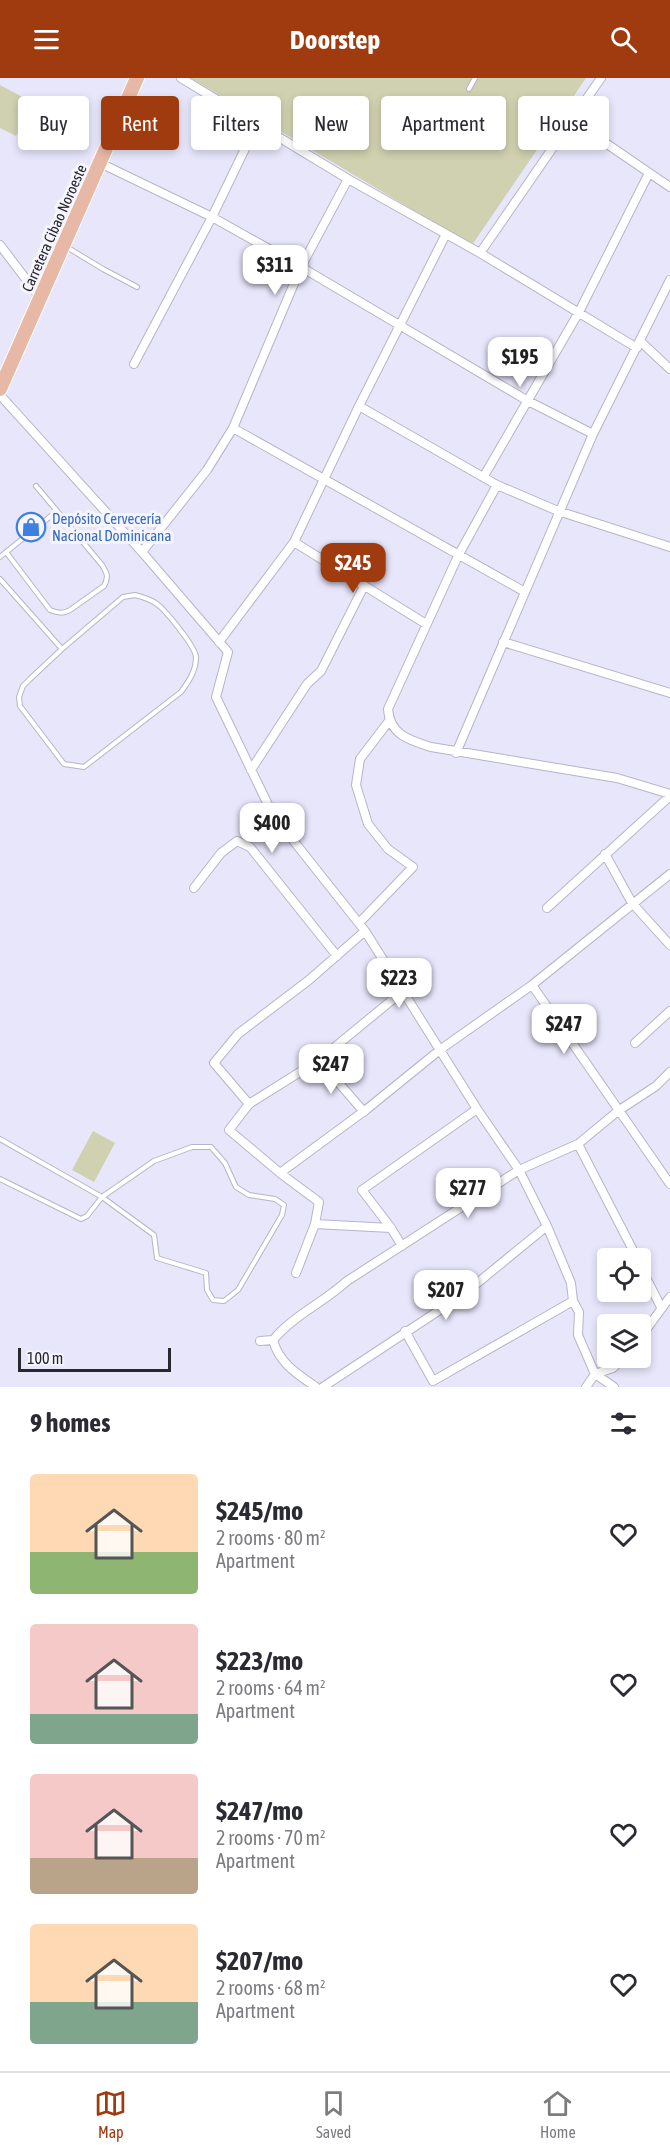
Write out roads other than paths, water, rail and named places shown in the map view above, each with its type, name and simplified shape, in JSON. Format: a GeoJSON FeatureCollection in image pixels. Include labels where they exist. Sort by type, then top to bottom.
{"type":"FeatureCollection","features":[{"type":"Feature","properties":{"kind":"main road","name":"Carretera Cibao Noroeste"},"geometry":{"type":"LineString","coordinates":[[0,389],[137,78]]}},
{"type":"Feature","properties":{"kind":"street"},"geometry":{"type":"LineString","coordinates":[[181,78],[211,96]]}},
{"type":"Feature","properties":{"kind":"street"},"geometry":{"type":"LineString","coordinates":[[589,96],[601,78]]}},
{"type":"Feature","properties":{"kind":"street"},"geometry":{"type":"LineString","coordinates":[[281,139],[638,345],[670,369]]}},
{"type":"Feature","properties":{"kind":"street"},"geometry":{"type":"LineString","coordinates":[[609,145],[670,187]]}},
{"type":"Feature","properties":{"kind":"street"},"geometry":{"type":"LineString","coordinates":[[134,364],[212,217],[244,150]]}},
{"type":"Feature","properties":{"kind":"street"},"geometry":{"type":"LineString","coordinates":[[480,253],[551,150]]}},
{"type":"Feature","properties":{"kind":"street"},"geometry":{"type":"LineString","coordinates":[[100,163],[212,217],[528,401],[593,434]]}},
{"type":"Feature","properties":{"kind":"street"},"geometry":{"type":"LineString","coordinates":[[484,476],[579,312],[649,173]]}},
{"type":"Feature","properties":{"kind":"street"},"geometry":{"type":"LineString","coordinates":[[142,552],[207,470],[233,428],[301,267],[348,179]]}},
{"type":"Feature","properties":{"kind":"street"},"geometry":{"type":"LineString","coordinates":[[219,642],[294,542],[359,406],[446,234]]}},
{"type":"Feature","properties":{"kind":"street"},"geometry":{"type":"LineString","coordinates":[[0,245],[41,300]]}},
{"type":"Feature","properties":{"kind":"street"},"geometry":{"type":"LineString","coordinates":[[456,753],[558,511],[593,434],[670,280]]}},
{"type":"Feature","properties":{"kind":"street"},"geometry":{"type":"LineString","coordinates":[[0,394],[228,652],[216,697],[273,815],[365,931],[477,1109],[519,1170],[547,1226],[571,1283],[573,1301],[579,1312],[578,1335],[595,1374],[614,1387]]}},
{"type":"Feature","properties":{"kind":"street"},"geometry":{"type":"LineString","coordinates":[[359,406],[497,485],[558,511],[670,547]]}},
{"type":"Feature","properties":{"kind":"street"},"geometry":{"type":"LineString","coordinates":[[233,428],[525,592]]}},
{"type":"Feature","properties":{"kind":"street"},"geometry":{"type":"LineString","coordinates":[[497,485],[458,556],[426,624],[388,709],[389,721],[396,731],[412,741],[456,753],[617,778],[670,795],[548,909]]}},
{"type":"Feature","properties":{"kind":"street"},"geometry":{"type":"LineString","coordinates":[[294,542],[426,624]]}},
{"type":"Feature","properties":{"kind":"street"},"geometry":{"type":"LineString","coordinates":[[251,770],[307,684],[321,671],[364,586]]}},
{"type":"Feature","properties":{"kind":"street"},"geometry":{"type":"LineString","coordinates":[[503,642],[670,693]]}},
{"type":"Feature","properties":{"kind":"street"},"geometry":{"type":"LineString","coordinates":[[359,923],[413,867],[388,849],[368,824],[356,785],[360,759],[389,721]]}},
{"type":"Feature","properties":{"kind":"street"},"geometry":{"type":"LineString","coordinates":[[194,888],[222,853],[237,841],[250,847],[338,956]]}},
{"type":"Feature","properties":{"kind":"street"},"geometry":{"type":"LineString","coordinates":[[605,854],[632,903],[670,945]]}},
{"type":"Feature","properties":{"kind":"street"},"geometry":{"type":"LineString","coordinates":[[280,1173],[364,1112],[441,1049],[532,985],[670,874]]}},
{"type":"Feature","properties":{"kind":"street"},"geometry":{"type":"LineString","coordinates":[[249,1104],[214,1063],[238,1034],[309,980],[365,931]]}},
{"type":"Feature","properties":{"kind":"street"},"geometry":{"type":"LineString","coordinates":[[532,985],[670,1184]]}},
{"type":"Feature","properties":{"kind":"street"},"geometry":{"type":"LineString","coordinates":[[296,1273],[315,1224],[319,1202],[229,1130],[249,1104],[319,1060],[403,991]]}},
{"type":"Feature","properties":{"kind":"street"},"geometry":{"type":"LineString","coordinates":[[635,1043],[670,1011]]}},
{"type":"Feature","properties":{"kind":"street"},"geometry":{"type":"LineString","coordinates":[[319,1060],[364,1112]]}},
{"type":"Feature","properties":{"kind":"street"},"geometry":{"type":"LineString","coordinates":[[260,1341],[273,1340],[287,1324],[519,1170],[578,1144],[618,1111],[656,1086],[670,1072]]}},
{"type":"Feature","properties":{"kind":"street"},"geometry":{"type":"LineString","coordinates":[[402,1246],[362,1190],[477,1109]]}},
{"type":"Feature","properties":{"kind":"street"},"geometry":{"type":"LineString","coordinates":[[578,1144],[632,1248]]}},
{"type":"Feature","properties":{"kind":"street"},"geometry":{"type":"LineString","coordinates":[[315,1224],[391,1228]]}},
{"type":"Feature","properties":{"kind":"street"},"geometry":{"type":"LineString","coordinates":[[323,1387],[464,1294],[547,1226]]}},
{"type":"Feature","properties":{"kind":"street"},"geometry":{"type":"LineString","coordinates":[[651,1287],[661,1307]]}},
{"type":"Feature","properties":{"kind":"street"},"geometry":{"type":"LineString","coordinates":[[651,1322],[670,1297]]}},
{"type":"Feature","properties":{"kind":"street"},"geometry":{"type":"LineString","coordinates":[[405,1331],[433,1381],[573,1301]]}},
{"type":"Feature","properties":{"kind":"street"},"geometry":{"type":"LineString","coordinates":[[273,1340],[277,1353],[295,1372],[316,1387]]}},
{"type":"Feature","properties":{"kind":"street"},"geometry":{"type":"LineString","coordinates":[[586,1387],[595,1374],[613,1368]]}},
{"type":"Feature","properties":{"kind":"street"},"geometry":{"type":"LineString","coordinates":[[592,1387],[595,1374]]}},
{"type":"Feature","properties":{"kind":"lane"},"geometry":{"type":"LineString","coordinates":[[469,89],[475,78]]}},
{"type":"Feature","properties":{"kind":"lane"},"geometry":{"type":"LineString","coordinates":[[64,246],[103,270],[137,287]]}},
{"type":"Feature","properties":{"kind":"lane"},"geometry":{"type":"LineString","coordinates":[[6,552],[50,610],[57,613],[70,610],[104,586],[107,574],[36,486]]}},
{"type":"Feature","properties":{"kind":"lane"},"geometry":{"type":"LineString","coordinates":[[0,557],[57,512]]}},
{"type":"Feature","properties":{"kind":"lane"},"geometry":{"type":"LineString","coordinates":[[0,579],[62,649]]}},
{"type":"Feature","properties":{"kind":"lane"},"geometry":{"type":"LineString","coordinates":[[135,595],[158,605],[192,645],[196,655],[195,668],[181,692],[84,767],[72,766],[64,764],[20,706],[19,697],[23,686],[62,649],[123,597],[135,595]]}},
{"type":"Feature","properties":{"kind":"lane"},"geometry":{"type":"LineString","coordinates":[[0,1139],[102,1197],[154,1236],[157,1258],[206,1273],[207,1290],[213,1300],[224,1301],[238,1290],[282,1215],[284,1205],[275,1199],[249,1195],[236,1187],[225,1163],[210,1147],[192,1147],[154,1161],[102,1197],[87,1216],[81,1219],[0,1179]]}},
{"type":"Feature","properties":{"kind":"place","name":"Depósito Cervecería Nacional Dominicana"},"geometry":{"type":"Point","coordinates":[31,527]}}]}
